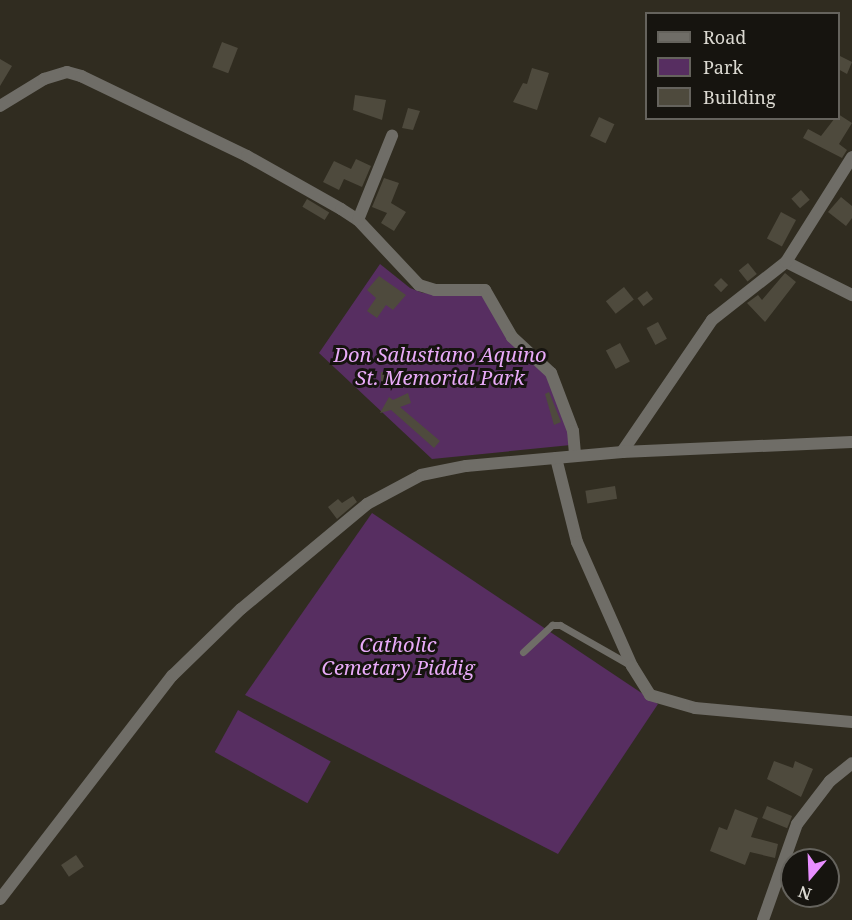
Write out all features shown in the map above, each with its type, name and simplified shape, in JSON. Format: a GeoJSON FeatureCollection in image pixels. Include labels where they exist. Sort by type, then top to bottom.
{"type":"FeatureCollection","features":[{"type":"Feature","properties":{"kind":"street"},"geometry":{"type":"LineString","coordinates":[[0,106],[56,75],[81,76],[248,156],[358,220],[419,285],[435,290],[480,288],[489,295],[512,337],[552,373],[573,431],[574,456]]}},
{"type":"Feature","properties":{"kind":"street"},"geometry":{"type":"LineString","coordinates":[[358,220],[392,135]]}},
{"type":"Feature","properties":{"kind":"street"},"geometry":{"type":"LineString","coordinates":[[622,452],[712,320],[786,262],[852,157]]}},
{"type":"Feature","properties":{"kind":"street"},"geometry":{"type":"LineString","coordinates":[[786,262],[852,295]]}},
{"type":"Feature","properties":{"kind":"street"},"geometry":{"type":"LineString","coordinates":[[0,899],[172,676],[241,609],[367,504],[421,475],[466,466],[622,452],[852,442]]}},
{"type":"Feature","properties":{"kind":"street"},"geometry":{"type":"LineString","coordinates":[[556,458],[577,542],[642,687],[664,702],[852,722]]}},
{"type":"Feature","properties":{"kind":"street"},"geometry":{"type":"LineString","coordinates":[[763,920],[794,829],[830,781],[852,763]]}},
{"type":"Feature","properties":{"kind":"lane"},"geometry":{"type":"LineString","coordinates":[[523,652],[552,625],[560,625],[632,666]]}},
{"type":"Feature","properties":{"kind":"green space","name":"Don Salustiano Aquino St. Memorial Park"},"geometry":{"type":"Polygon","coordinates":[[[380,264],[410,288],[423,293],[482,296],[548,372],[567,417],[571,445],[432,459],[319,353],[380,264]]]}},
{"type":"Feature","properties":{"kind":"green space","name":"Catholic Cemetary Piddig"},"geometry":{"type":"Polygon","coordinates":[[[372,513],[658,704],[558,854],[245,695],[372,513]]]}},
{"type":"Feature","properties":{"kind":"green space"},"geometry":{"type":"Polygon","coordinates":[[[238,710],[331,761],[307,803],[215,752],[238,710]]]}},
{"type":"Feature","properties":{"kind":"building"},"geometry":{"type":"Polygon","coordinates":[[[222,42],[238,48],[228,73],[212,67],[222,42]]]}},
{"type":"Feature","properties":{"kind":"building"},"geometry":{"type":"Polygon","coordinates":[[[840,56],[852,62],[847,74],[840,70],[840,56]]]}},
{"type":"Feature","properties":{"kind":"building"},"geometry":{"type":"Polygon","coordinates":[[[0,59],[12,66],[0,86],[0,59]]]}},
{"type":"Feature","properties":{"kind":"building"},"geometry":{"type":"Polygon","coordinates":[[[532,68],[549,73],[537,110],[513,102],[523,83],[527,84],[532,68]]]}},
{"type":"Feature","properties":{"kind":"building"},"geometry":{"type":"Polygon","coordinates":[[[355,95],[386,100],[382,120],[353,110],[355,95]]]}},
{"type":"Feature","properties":{"kind":"building"},"geometry":{"type":"Polygon","coordinates":[[[408,108],[420,111],[413,130],[402,128],[408,108]]]}},
{"type":"Feature","properties":{"kind":"building"},"geometry":{"type":"Polygon","coordinates":[[[840,115],[852,123],[839,144],[847,150],[842,158],[803,138],[808,129],[821,136],[833,120],[840,120],[840,115]]]}},
{"type":"Feature","properties":{"kind":"building"},"geometry":{"type":"Polygon","coordinates":[[[599,117],[614,124],[606,143],[590,136],[599,117]]]}},
{"type":"Feature","properties":{"kind":"building"},"geometry":{"type":"Polygon","coordinates":[[[356,159],[371,166],[362,187],[344,179],[339,190],[323,182],[334,161],[351,169],[356,159]]]}},
{"type":"Feature","properties":{"kind":"building"},"geometry":{"type":"Polygon","coordinates":[[[384,178],[399,183],[391,203],[406,212],[394,231],[381,223],[387,213],[372,207],[384,178]]]}},
{"type":"Feature","properties":{"kind":"building"},"geometry":{"type":"Polygon","coordinates":[[[801,190],[810,200],[800,208],[791,199],[801,190]]]}},
{"type":"Feature","properties":{"kind":"building"},"geometry":{"type":"Polygon","coordinates":[[[841,197],[852,206],[852,218],[846,226],[828,212],[841,197]]]}},
{"type":"Feature","properties":{"kind":"building"},"geometry":{"type":"Polygon","coordinates":[[[307,199],[329,212],[325,220],[302,207],[307,199]]]}},
{"type":"Feature","properties":{"kind":"building"},"geometry":{"type":"Polygon","coordinates":[[[781,212],[796,220],[782,246],[767,238],[781,212]]]}},
{"type":"Feature","properties":{"kind":"building"},"geometry":{"type":"Polygon","coordinates":[[[748,263],[757,274],[747,281],[739,271],[748,263]]]}},
{"type":"Feature","properties":{"kind":"building"},"geometry":{"type":"Polygon","coordinates":[[[785,273],[796,282],[765,322],[747,303],[758,295],[762,300],[785,273]]]}},
{"type":"Feature","properties":{"kind":"building"},"geometry":{"type":"Polygon","coordinates":[[[379,276],[406,295],[393,310],[386,305],[377,318],[367,311],[376,298],[367,290],[379,276]]]}},
{"type":"Feature","properties":{"kind":"building"},"geometry":{"type":"Polygon","coordinates":[[[721,278],[728,285],[721,292],[714,285],[721,278]]]}},
{"type":"Feature","properties":{"kind":"building"},"geometry":{"type":"Polygon","coordinates":[[[624,287],[634,300],[616,314],[606,301],[624,287]]]}},
{"type":"Feature","properties":{"kind":"building"},"geometry":{"type":"Polygon","coordinates":[[[647,291],[653,299],[643,306],[637,298],[647,291]]]}},
{"type":"Feature","properties":{"kind":"building"},"geometry":{"type":"Polygon","coordinates":[[[658,322],[667,339],[655,345],[647,328],[658,322]]]}},
{"type":"Feature","properties":{"kind":"building"},"geometry":{"type":"Polygon","coordinates":[[[620,343],[630,362],[616,369],[606,351],[620,343]]]}},
{"type":"Feature","properties":{"kind":"building"},"geometry":{"type":"Polygon","coordinates":[[[381,372],[392,372],[392,387],[381,387],[381,372]]]}},
{"type":"Feature","properties":{"kind":"building"},"geometry":{"type":"Polygon","coordinates":[[[549,392],[561,422],[554,425],[545,394],[549,392]]]}},
{"type":"Feature","properties":{"kind":"building"},"geometry":{"type":"Polygon","coordinates":[[[408,393],[411,403],[400,407],[440,441],[434,448],[391,410],[380,413],[389,397],[393,400],[408,393]]]}},
{"type":"Feature","properties":{"kind":"building"},"geometry":{"type":"Polygon","coordinates":[[[615,486],[617,499],[587,504],[585,491],[615,486]]]}},
{"type":"Feature","properties":{"kind":"building"},"geometry":{"type":"Polygon","coordinates":[[[353,496],[357,502],[337,519],[328,507],[338,499],[342,503],[353,496]]]}},
{"type":"Feature","properties":{"kind":"building"},"geometry":{"type":"Polygon","coordinates":[[[774,761],[793,768],[795,761],[813,769],[801,797],[767,779],[774,761]]]}},
{"type":"Feature","properties":{"kind":"building"},"geometry":{"type":"Polygon","coordinates":[[[767,806],[792,816],[787,828],[762,818],[767,806]]]}},
{"type":"Feature","properties":{"kind":"building"},"geometry":{"type":"Polygon","coordinates":[[[735,809],[758,818],[751,837],[778,844],[775,858],[750,852],[745,865],[710,851],[719,827],[727,830],[735,809]]]}},
{"type":"Feature","properties":{"kind":"building"},"geometry":{"type":"Polygon","coordinates":[[[76,855],[84,867],[69,877],[61,865],[76,855]]]}}]}
